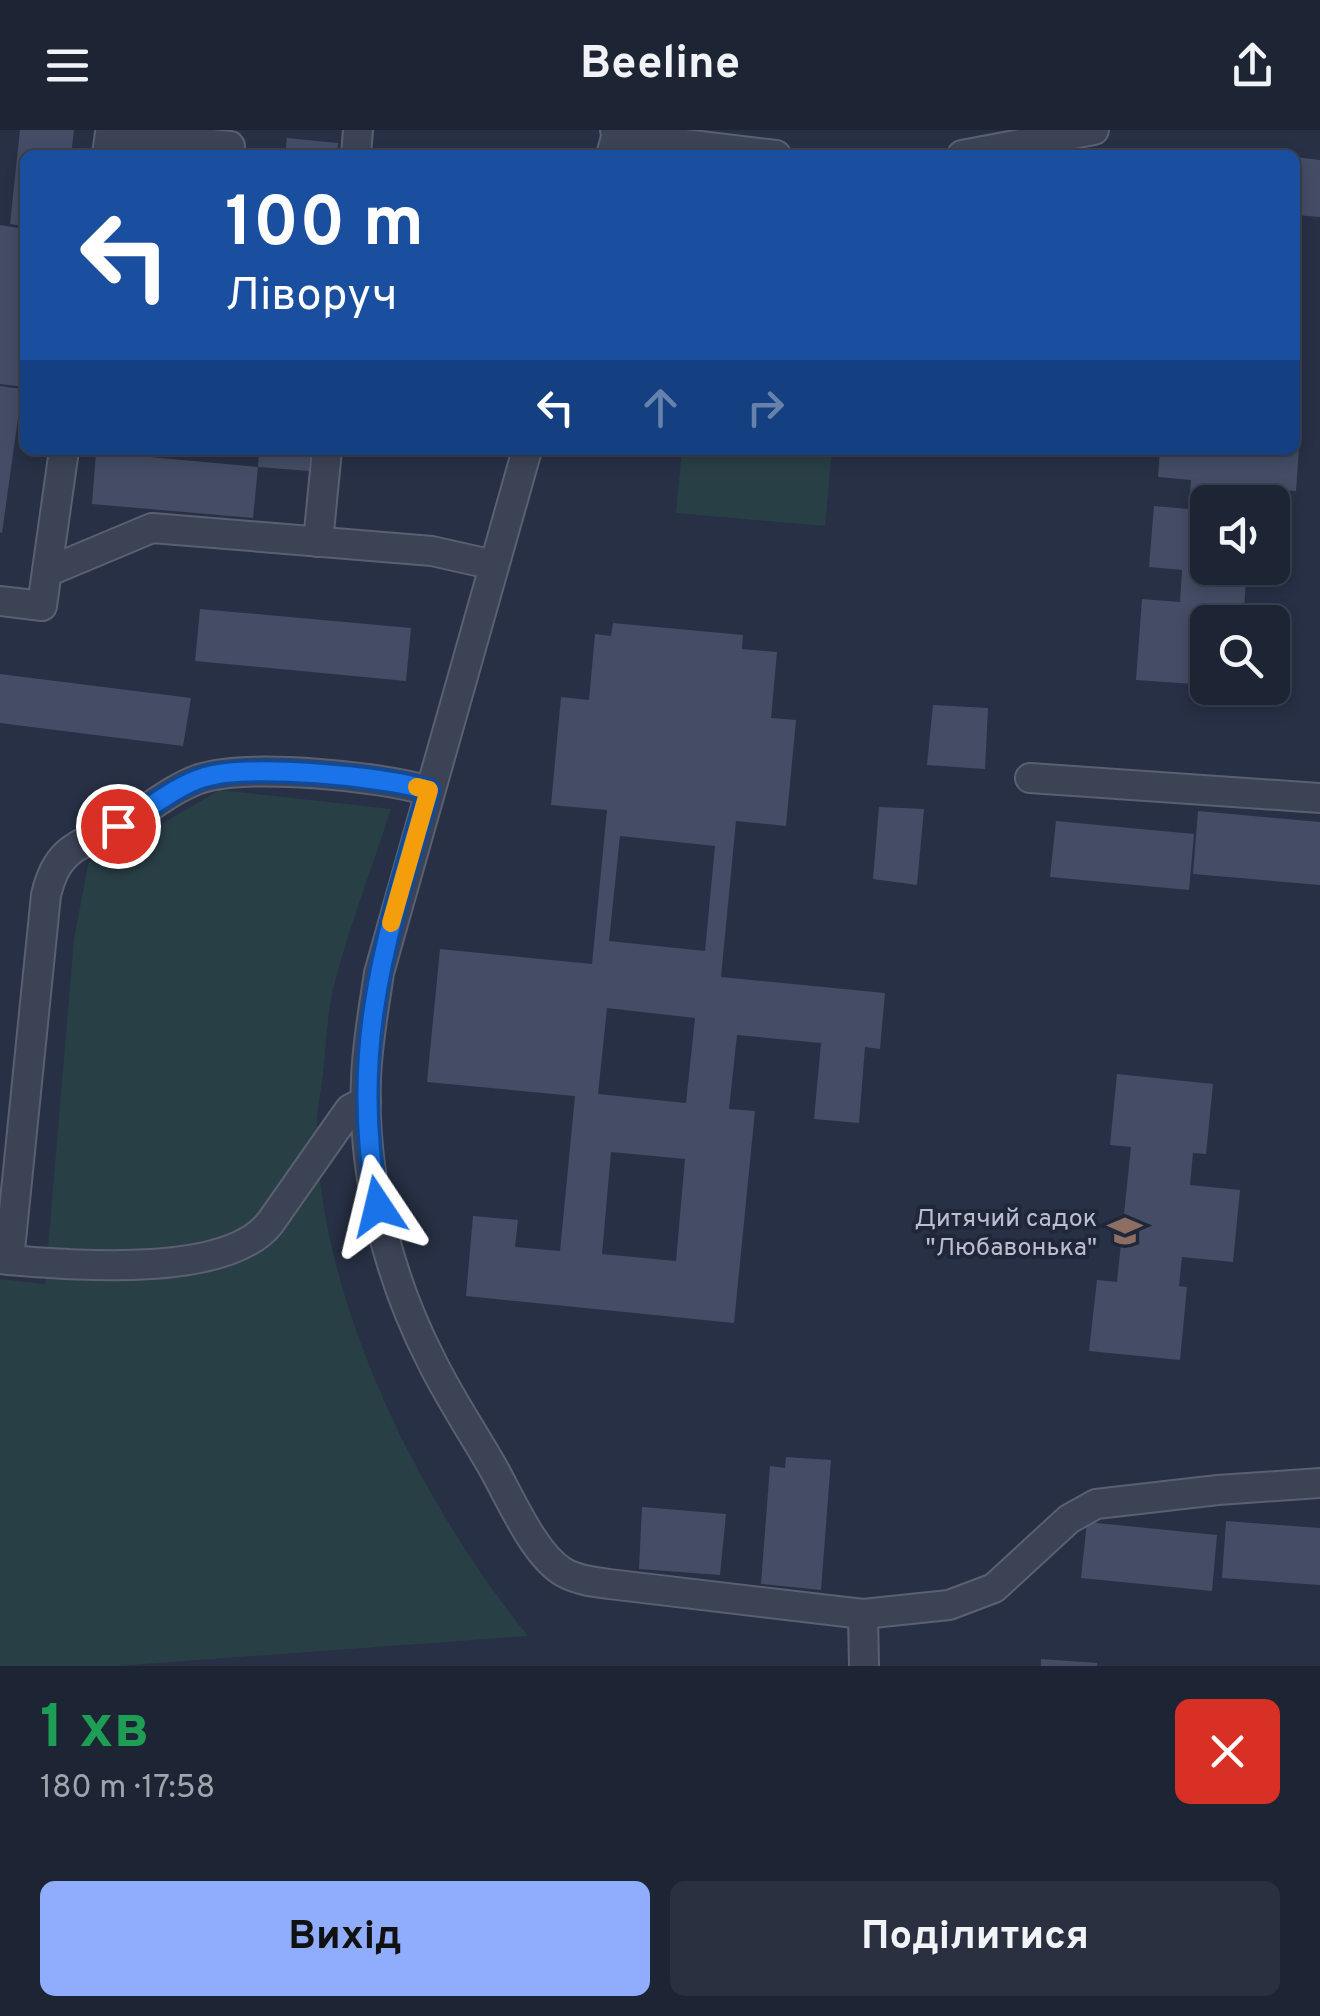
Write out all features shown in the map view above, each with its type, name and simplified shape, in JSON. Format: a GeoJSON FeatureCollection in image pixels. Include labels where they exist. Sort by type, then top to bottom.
{"type":"FeatureCollection","features":[{"type":"Feature","properties":{"kind":"street"},"geometry":{"type":"LineString","coordinates":[[617,130],[651,140],[734,150]]}},
{"type":"Feature","properties":{"kind":"street"},"geometry":{"type":"LineString","coordinates":[[988,150],[1094,130]]}},
{"type":"Feature","properties":{"kind":"street"},"geometry":{"type":"LineString","coordinates":[[108,150],[110,133],[230,146]]}},
{"type":"Feature","properties":{"kind":"street"},"geometry":{"type":"LineString","coordinates":[[0,602],[42,606],[63,455]]}},
{"type":"Feature","properties":{"kind":"street"},"geometry":{"type":"LineString","coordinates":[[318,542],[327,455]]}},
{"type":"Feature","properties":{"kind":"street"},"geometry":{"type":"LineString","coordinates":[[526,455],[379,973],[369,1039],[366,1102],[368,1146],[378,1206],[409,1312],[431,1361],[548,1559],[577,1578],[863,1614],[921,1610],[994,1588],[1069,1519],[1096,1504],[1320,1483]]}},
{"type":"Feature","properties":{"kind":"street"},"geometry":{"type":"LineString","coordinates":[[47,572],[152,528],[432,551],[494,565]]}},
{"type":"Feature","properties":{"kind":"street"},"geometry":{"type":"LineString","coordinates":[[366,1102],[350,1108],[262,1233],[234,1248],[142,1265],[77,1266],[4,1260],[46,895],[51,871],[60,857],[140,815],[176,789],[230,772],[384,781],[429,790]]}},
{"type":"Feature","properties":{"kind":"street"},"geometry":{"type":"LineString","coordinates":[[1030,778],[1320,798]]}},
{"type":"Feature","properties":{"kind":"street"},"geometry":{"type":"LineString","coordinates":[[863,1614],[864,1666]]}},
{"type":"Feature","properties":{"kind":"shaded area"},"geometry":{"type":"Polygon","coordinates":[[[682,455],[832,455],[825,526],[676,513],[682,455]]]}},
{"type":"Feature","properties":{"kind":"shaded area"},"geometry":{"type":"Polygon","coordinates":[[[220,790],[391,809],[331,1000],[317,1125],[323,1199],[336,1266],[384,1400],[415,1465],[451,1526],[528,1636],[117,1666],[0,1666],[0,1279],[45,1284],[74,939],[89,860],[137,838],[220,790]]]}},
{"type":"Feature","properties":{"kind":"building"},"geometry":{"type":"Polygon","coordinates":[[[20,130],[74,130],[72,150],[20,150],[20,225],[10,224],[20,130]]]}},
{"type":"Feature","properties":{"kind":"building"},"geometry":{"type":"Polygon","coordinates":[[[287,138],[338,143],[337,150],[286,150],[287,138]]]}},
{"type":"Feature","properties":{"kind":"building"},"geometry":{"type":"Polygon","coordinates":[[[1300,158],[1320,160],[1320,217],[1300,215],[1300,158]]]}},
{"type":"Feature","properties":{"kind":"building"},"geometry":{"type":"Polygon","coordinates":[[[0,225],[20,228],[20,386],[0,384],[0,225]]]}},
{"type":"Feature","properties":{"kind":"building"},"geometry":{"type":"Polygon","coordinates":[[[0,386],[20,389],[20,403],[0,532],[0,386]]]}},
{"type":"Feature","properties":{"kind":"building"},"geometry":{"type":"Polygon","coordinates":[[[96,455],[258,467],[253,518],[92,504],[96,455]]]}},
{"type":"Feature","properties":{"kind":"building"},"geometry":{"type":"Polygon","coordinates":[[[259,455],[311,455],[309,471],[258,467],[259,455]]]}},
{"type":"Feature","properties":{"kind":"building"},"geometry":{"type":"Polygon","coordinates":[[[1160,455],[1299,455],[1296,491],[1290,491],[1290,485],[1191,485],[1191,480],[1158,477],[1160,455]]]}},
{"type":"Feature","properties":{"kind":"building"},"geometry":{"type":"Polygon","coordinates":[[[1190,494],[1190,585],[1246,585],[1244,605],[1190,605],[1190,684],[1136,680],[1142,599],[1180,602],[1182,570],[1149,567],[1154,506],[1189,509],[1190,494]]]}},
{"type":"Feature","properties":{"kind":"building"},"geometry":{"type":"Polygon","coordinates":[[[200,609],[411,628],[406,681],[195,661],[200,609]]]}},
{"type":"Feature","properties":{"kind":"building"},"geometry":{"type":"Polygon","coordinates":[[[613,623],[743,635],[742,649],[777,652],[771,718],[796,720],[786,826],[736,821],[721,977],[885,993],[880,1049],[865,1047],[859,1123],[814,1119],[821,1043],[737,1035],[729,1109],[755,1111],[734,1323],[466,1296],[473,1216],[518,1220],[515,1247],[560,1251],[575,1096],[427,1082],[440,949],[592,964],[607,810],[551,805],[561,697],[589,700],[595,634],[611,636],[613,623]],[[620,836],[609,941],[705,951],[715,846],[620,836]],[[607,1008],[598,1094],[686,1103],[695,1018],[607,1008]],[[611,1152],[602,1254],[676,1261],[685,1159],[611,1152]]]}},
{"type":"Feature","properties":{"kind":"building"},"geometry":{"type":"Polygon","coordinates":[[[0,674],[191,698],[183,746],[0,723],[0,674]]]}},
{"type":"Feature","properties":{"kind":"building"},"geometry":{"type":"Polygon","coordinates":[[[933,705],[988,708],[985,769],[927,765],[933,705]]]}},
{"type":"Feature","properties":{"kind":"building"},"geometry":{"type":"Polygon","coordinates":[[[879,807],[924,809],[917,885],[873,879],[879,807]]]}},
{"type":"Feature","properties":{"kind":"building"},"geometry":{"type":"Polygon","coordinates":[[[1198,811],[1320,822],[1320,885],[1193,874],[1198,811]]]}},
{"type":"Feature","properties":{"kind":"building"},"geometry":{"type":"Polygon","coordinates":[[[1056,821],[1194,834],[1189,890],[1050,877],[1056,821]]]}},
{"type":"Feature","properties":{"kind":"building"},"geometry":{"type":"Polygon","coordinates":[[[1117,1074],[1213,1084],[1206,1154],[1193,1153],[1190,1185],[1240,1190],[1233,1262],[1182,1257],[1179,1286],[1187,1287],[1180,1360],[1089,1351],[1097,1280],[1117,1282],[1131,1147],[1110,1145],[1117,1074]]]}},
{"type":"Feature","properties":{"kind":"building"},"geometry":{"type":"Polygon","coordinates":[[[786,1457],[831,1460],[821,1590],[761,1584],[770,1466],[785,1468],[786,1457]]]}},
{"type":"Feature","properties":{"kind":"building"},"geometry":{"type":"Polygon","coordinates":[[[642,1507],[726,1514],[720,1575],[639,1569],[642,1507]]]}},
{"type":"Feature","properties":{"kind":"building"},"geometry":{"type":"Polygon","coordinates":[[[1226,1521],[1320,1528],[1320,1585],[1222,1578],[1226,1521]]]}},
{"type":"Feature","properties":{"kind":"building"},"geometry":{"type":"Polygon","coordinates":[[[1087,1522],[1217,1535],[1212,1591],[1081,1578],[1087,1522]]]}},
{"type":"Feature","properties":{"kind":"building"},"geometry":{"type":"Polygon","coordinates":[[[1041,1659],[1097,1663],[1097,1666],[1041,1666],[1041,1659]]]}},
{"type":"Feature","properties":{"kind":"slow traffic"},"geometry":{"type":"LineString","coordinates":[[391,923],[429,790],[417,787]]}},
{"type":"Feature","properties":{"kind":"place","name":"Дитячий садок \"Любавонька\""},"geometry":{"type":"Point","coordinates":[1125,1231]}},
{"type":"Feature","properties":{"kind":"route"},"geometry":{"type":"LineString","coordinates":[[118,826],[140,815],[166,794],[230,772],[384,781],[429,790],[379,973],[369,1039],[368,1146],[378,1206]]}}]}
